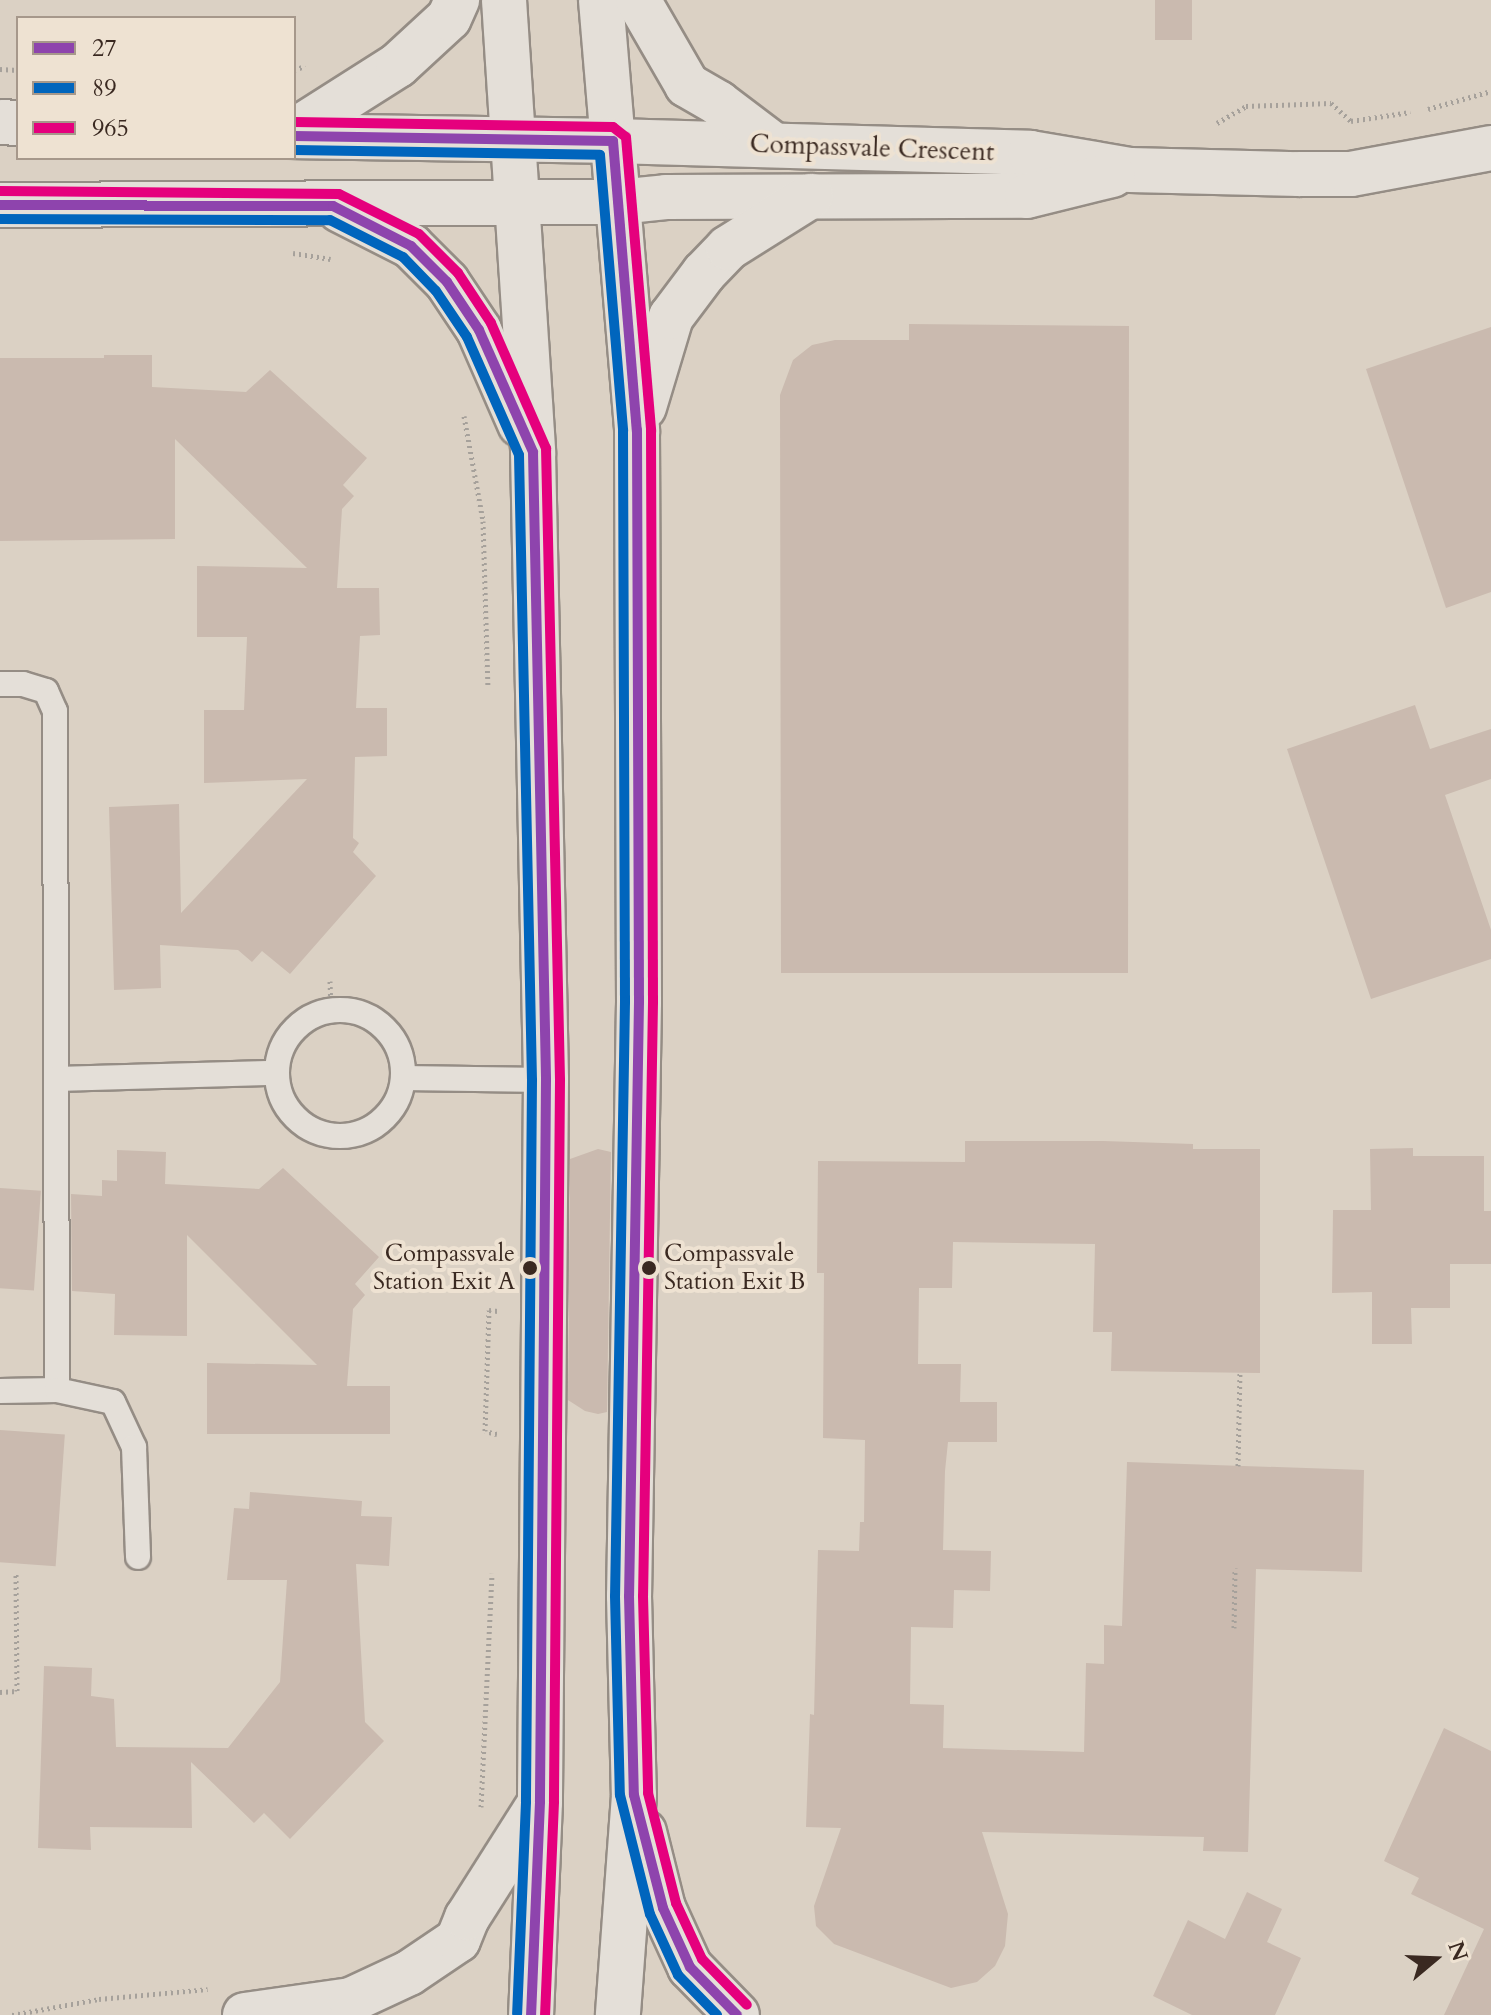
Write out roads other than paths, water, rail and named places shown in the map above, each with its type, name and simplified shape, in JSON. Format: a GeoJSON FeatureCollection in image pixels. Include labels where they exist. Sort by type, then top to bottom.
{"type":"FeatureCollection","features":[{"type":"Feature","properties":{"kind":"street"},"geometry":{"type":"LineString","coordinates":[[296,133],[398,65],[449,18],[457,0]]}},
{"type":"Feature","properties":{"kind":"street"},"geometry":{"type":"LineString","coordinates":[[504,0],[533,452],[546,1080],[540,1802],[531,2015]]}},
{"type":"Feature","properties":{"kind":"street"},"geometry":{"type":"LineString","coordinates":[[601,0],[637,430],[639,1002],[629,1460],[634,1795],[618,2015]]}},
{"type":"Feature","properties":{"kind":"street"},"geometry":{"type":"LineString","coordinates":[[638,0],[687,85],[718,103],[772,144]]}},
{"type":"Feature","properties":{"kind":"street","name":"Compassvale Crescent"},"geometry":{"type":"LineString","coordinates":[[296,134],[1030,153],[1130,170],[1351,174],[1491,148]]}},
{"type":"Feature","properties":{"kind":"street","name":"Compassvale Crescent"},"geometry":{"type":"LineString","coordinates":[[0,205],[333,206],[811,196],[1027,196],[1130,170]]}},
{"type":"Feature","properties":{"kind":"street"},"geometry":{"type":"LineString","coordinates":[[637,430],[671,317],[728,248],[811,196]]}},
{"type":"Feature","properties":{"kind":"street"},"geometry":{"type":"LineString","coordinates":[[333,206],[411,246],[447,282],[479,330],[533,452]]}},
{"type":"Feature","properties":{"kind":"street"},"geometry":{"type":"LineString","coordinates":[[634,1795],[663,1908],[690,1967],[737,2015]]}},
{"type":"Feature","properties":{"kind":"street"},"geometry":{"type":"LineString","coordinates":[[245,2015],[351,2000],[409,1973],[458,1940],[467,1918],[540,1802]]}},
{"type":"Feature","properties":{"kind":"lane"},"geometry":{"type":"LineString","coordinates":[[0,684],[23,684],[46,691],[55,711],[57,1390]]}},
{"type":"Feature","properties":{"kind":"lane"},"geometry":{"type":"LineString","coordinates":[[331,1010],[353,1011],[374,1020],[391,1035],[401,1055],[403,1078],[396,1102],[382,1121],[361,1134],[337,1138],[313,1132],[294,1117],[280,1098],[276,1073],[280,1051],[292,1031],[309,1017],[331,1010]]}},
{"type":"Feature","properties":{"kind":"lane"},"geometry":{"type":"LineString","coordinates":[[56,1079],[276,1073]]}},
{"type":"Feature","properties":{"kind":"lane"},"geometry":{"type":"LineString","coordinates":[[403,1078],[546,1080]]}},
{"type":"Feature","properties":{"kind":"lane"},"geometry":{"type":"LineString","coordinates":[[0,1391],[57,1390],[113,1402],[134,1447],[138,1557]]}},
{"type":"Feature","properties":{"kind":"place","name":"Compassvale Station Exit A"},"geometry":{"type":"Point","coordinates":[530,1268]}},
{"type":"Feature","properties":{"kind":"place","name":"Compassvale Station Exit B"},"geometry":{"type":"Point","coordinates":[649,1268]}}]}
